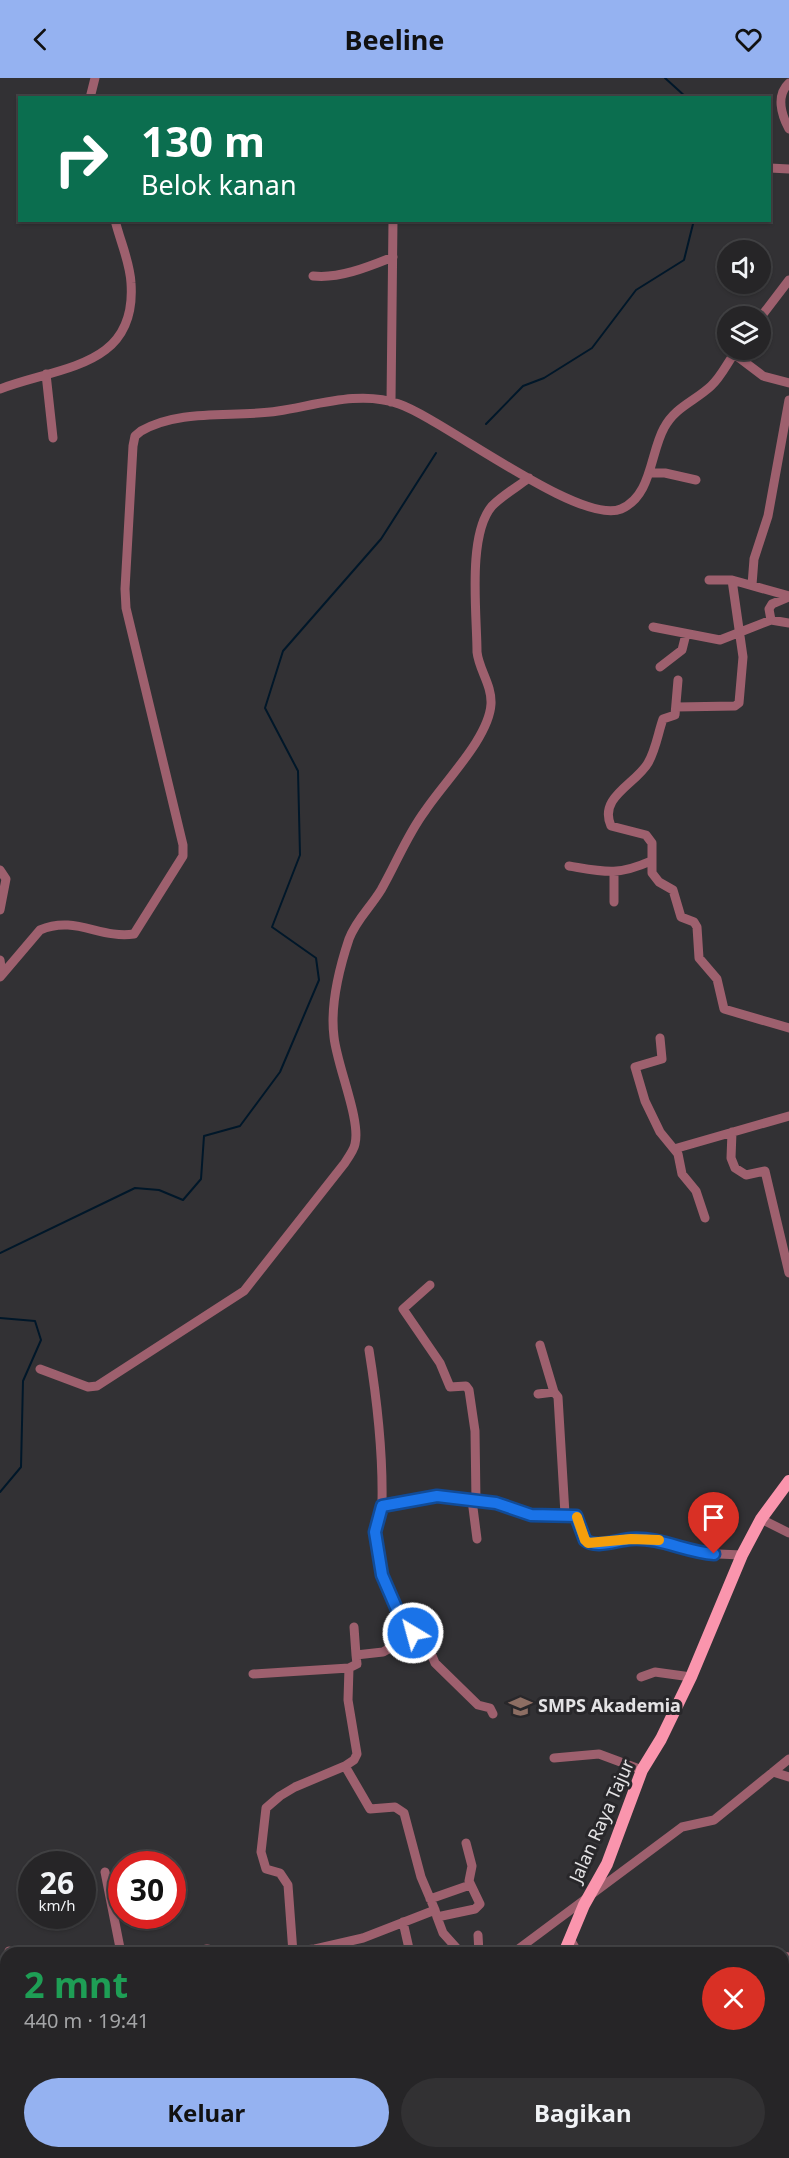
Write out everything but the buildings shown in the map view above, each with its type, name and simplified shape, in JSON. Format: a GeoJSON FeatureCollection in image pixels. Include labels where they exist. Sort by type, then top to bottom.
{"type":"FeatureCollection","features":[{"type":"Feature","properties":{"kind":"main road","name":"Jalan Raya Tajur"},"geometry":{"type":"LineString","coordinates":[[567,1947],[589,1896],[614,1848],[642,1770],[661,1739],[691,1677],[742,1555],[761,1519],[789,1481]]}},
{"type":"Feature","properties":{"kind":"street"},"geometry":{"type":"LineString","coordinates":[[90,96],[95,78]]}},
{"type":"Feature","properties":{"kind":"street"},"geometry":{"type":"LineString","coordinates":[[789,82],[783,88],[781,98],[782,111],[789,129]]}},
{"type":"Feature","properties":{"kind":"street"},"geometry":{"type":"LineString","coordinates":[[771,168],[789,170]]}},
{"type":"Feature","properties":{"kind":"street"},"geometry":{"type":"LineString","coordinates":[[0,389],[106,352],[116,343],[124,330],[132,285],[116,222]]}},
{"type":"Feature","properties":{"kind":"street"},"geometry":{"type":"LineString","coordinates":[[391,402],[393,222]]}},
{"type":"Feature","properties":{"kind":"street"},"geometry":{"type":"LineString","coordinates":[[312,276],[347,273],[374,266],[393,257]]}},
{"type":"Feature","properties":{"kind":"street"},"geometry":{"type":"LineString","coordinates":[[769,306],[789,280]]}},
{"type":"Feature","properties":{"kind":"street"},"geometry":{"type":"LineString","coordinates":[[1,975],[40,930],[49,926],[70,924],[118,935],[134,934],[183,856],[183,845],[126,608],[126,555],[132,446],[135,436],[149,427],[182,417],[278,411],[348,399],[391,402],[400,404],[476,450],[590,510],[607,511],[622,509],[631,502],[649,473],[662,430],[669,419],[712,384],[730,360]]}},
{"type":"Feature","properties":{"kind":"street"},"geometry":{"type":"LineString","coordinates":[[745,360],[763,376],[789,383]]}},
{"type":"Feature","properties":{"kind":"street"},"geometry":{"type":"LineString","coordinates":[[46,374],[53,438]]}},
{"type":"Feature","properties":{"kind":"street"},"geometry":{"type":"LineString","coordinates":[[752,585],[754,559],[768,516],[789,400]]}},
{"type":"Feature","properties":{"kind":"street"},"geometry":{"type":"LineString","coordinates":[[649,473],[674,474],[696,480]]}},
{"type":"Feature","properties":{"kind":"street"},"geometry":{"type":"LineString","coordinates":[[39,1369],[88,1388],[97,1386],[244,1291],[344,1164],[355,1145],[356,1127],[340,1073],[333,1036],[334,1008],[346,949],[356,921],[380,891],[423,812],[487,723],[491,691],[479,664],[477,652],[477,551],[481,529],[491,508],[529,477]]}},
{"type":"Feature","properties":{"kind":"street"},"geometry":{"type":"LineString","coordinates":[[709,580],[732,580],[789,596]]}},
{"type":"Feature","properties":{"kind":"street"},"geometry":{"type":"LineString","coordinates":[[676,707],[738,705],[742,657],[732,580]]}},
{"type":"Feature","properties":{"kind":"street"},"geometry":{"type":"LineString","coordinates":[[771,620],[769,609],[772,604],[789,596]]}},
{"type":"Feature","properties":{"kind":"street"},"geometry":{"type":"LineString","coordinates":[[653,627],[720,640],[771,620],[789,623]]}},
{"type":"Feature","properties":{"kind":"street"},"geometry":{"type":"LineString","coordinates":[[660,667],[682,650],[686,634]]}},
{"type":"Feature","properties":{"kind":"street"},"geometry":{"type":"LineString","coordinates":[[678,680],[675,716],[663,719],[648,764],[611,802],[607,817],[611,826],[646,835],[652,843],[651,861],[655,879],[673,890],[679,914],[694,922],[697,927],[699,958],[717,979],[724,1009],[759,1017],[789,1028]]}},
{"type":"Feature","properties":{"kind":"street"},"geometry":{"type":"LineString","coordinates":[[569,866],[614,873],[630,871],[651,861]]}},
{"type":"Feature","properties":{"kind":"street"},"geometry":{"type":"LineString","coordinates":[[0,870],[6,879],[0,910]]}},
{"type":"Feature","properties":{"kind":"street"},"geometry":{"type":"LineString","coordinates":[[614,873],[614,902]]}},
{"type":"Feature","properties":{"kind":"street"},"geometry":{"type":"LineString","coordinates":[[0,960],[1,975]]}},
{"type":"Feature","properties":{"kind":"street"},"geometry":{"type":"LineString","coordinates":[[660,1038],[662,1059],[635,1067],[645,1101],[660,1132],[678,1154],[682,1174],[696,1191],[705,1218]]}},
{"type":"Feature","properties":{"kind":"street"},"geometry":{"type":"LineString","coordinates":[[674,1149],[789,1116]]}},
{"type":"Feature","properties":{"kind":"street"},"geometry":{"type":"LineString","coordinates":[[732,1132],[732,1158],[735,1168],[746,1175],[765,1171],[788,1268]]}},
{"type":"Feature","properties":{"kind":"street"},"geometry":{"type":"LineString","coordinates":[[430,1285],[403,1309],[440,1363],[450,1387],[468,1388],[475,1431],[474,1501],[477,1539]]}},
{"type":"Feature","properties":{"kind":"street"},"geometry":{"type":"LineString","coordinates":[[540,1345],[554,1392],[558,1397],[565,1514]]}},
{"type":"Feature","properties":{"kind":"street"},"geometry":{"type":"LineString","coordinates":[[356,1655],[383,1652],[405,1642],[408,1635],[382,1575],[375,1532],[382,1506],[377,1400],[369,1350]]}},
{"type":"Feature","properties":{"kind":"street"},"geometry":{"type":"LineString","coordinates":[[538,1394],[554,1392]]}},
{"type":"Feature","properties":{"kind":"street"},"geometry":{"type":"LineString","coordinates":[[382,1506],[428,1496],[474,1501],[506,1506],[531,1515],[576,1516],[585,1540],[594,1544],[631,1539],[655,1539],[695,1553],[742,1555]]}},
{"type":"Feature","properties":{"kind":"street"},"geometry":{"type":"LineString","coordinates":[[761,1519],[789,1533]]}},
{"type":"Feature","properties":{"kind":"street"},"geometry":{"type":"LineString","coordinates":[[253,1674],[349,1668],[357,1664],[354,1627]]}},
{"type":"Feature","properties":{"kind":"street"},"geometry":{"type":"LineString","coordinates":[[408,1635],[419,1633],[424,1636],[435,1663],[478,1706],[490,1708],[493,1714]]}},
{"type":"Feature","properties":{"kind":"street"},"geometry":{"type":"LineString","coordinates":[[292,1947],[288,1885],[280,1874],[266,1869],[261,1852],[266,1808],[295,1787],[354,1760],[357,1754],[348,1700],[349,1668]]}},
{"type":"Feature","properties":{"kind":"street"},"geometry":{"type":"LineString","coordinates":[[640,1677],[655,1672],[691,1677]]}},
{"type":"Feature","properties":{"kind":"street"},"geometry":{"type":"LineString","coordinates":[[554,1758],[599,1754],[642,1770]]}},
{"type":"Feature","properties":{"kind":"street"},"geometry":{"type":"LineString","coordinates":[[521,1947],[682,1827],[714,1820],[789,1759]]}},
{"type":"Feature","properties":{"kind":"street"},"geometry":{"type":"LineString","coordinates":[[345,1766],[370,1809],[395,1807],[404,1813],[430,1899],[443,1933],[456,1947]]}},
{"type":"Feature","properties":{"kind":"street"},"geometry":{"type":"LineString","coordinates":[[773,1772],[789,1777]]}},
{"type":"Feature","properties":{"kind":"street"},"geometry":{"type":"LineString","coordinates":[[317,1947],[363,1938],[403,1922],[479,1906],[479,1901],[470,1885],[472,1866],[466,1843]]}},
{"type":"Feature","properties":{"kind":"street"},"geometry":{"type":"LineString","coordinates":[[105,1872],[120,1947]]}},
{"type":"Feature","properties":{"kind":"street"},"geometry":{"type":"LineString","coordinates":[[430,1899],[470,1885]]}},
{"type":"Feature","properties":{"kind":"street"},"geometry":{"type":"LineString","coordinates":[[403,1922],[409,1947]]}},
{"type":"Feature","properties":{"kind":"street"},"geometry":{"type":"LineString","coordinates":[[478,1935],[479,1947]]}},
{"type":"Feature","properties":{"kind":"street"},"geometry":{"type":"LineString","coordinates":[[570,1939],[575,1947]]}},
{"type":"Feature","properties":{"kind":"waterway"},"geometry":{"type":"LineString","coordinates":[[665,78],[685,96]]}},
{"type":"Feature","properties":{"kind":"waterway"},"geometry":{"type":"LineString","coordinates":[[486,424],[523,386],[544,378],[592,348],[636,290],[684,260],[694,222]]}},
{"type":"Feature","properties":{"kind":"waterway"},"geometry":{"type":"LineString","coordinates":[[0,1253],[135,1188],[159,1190],[183,1200],[201,1179],[204,1136],[240,1126],[280,1072],[319,980],[316,958],[272,927],[300,855],[298,771],[265,708],[283,651],[381,539],[436,453]]}},
{"type":"Feature","properties":{"kind":"waterway"},"geometry":{"type":"LineString","coordinates":[[0,1318],[35,1321],[41,1340],[23,1381],[21,1467],[0,1492]]}},
{"type":"Feature","properties":{"kind":"slow traffic"},"geometry":{"type":"LineString","coordinates":[[577,1517],[588,1543],[631,1539],[659,1540]]}},
{"type":"Feature","properties":{"kind":"place","name":"SMPS Akademia"},"geometry":{"type":"Point","coordinates":[520,1706]}},
{"type":"Feature","properties":{"kind":"route"},"geometry":{"type":"LineString","coordinates":[[413,1633],[408,1635],[382,1575],[375,1532],[382,1506],[437,1496],[496,1503],[531,1515],[573,1514],[578,1518],[588,1543],[655,1539],[668,1542],[686,1551],[714,1554]]}}]}
